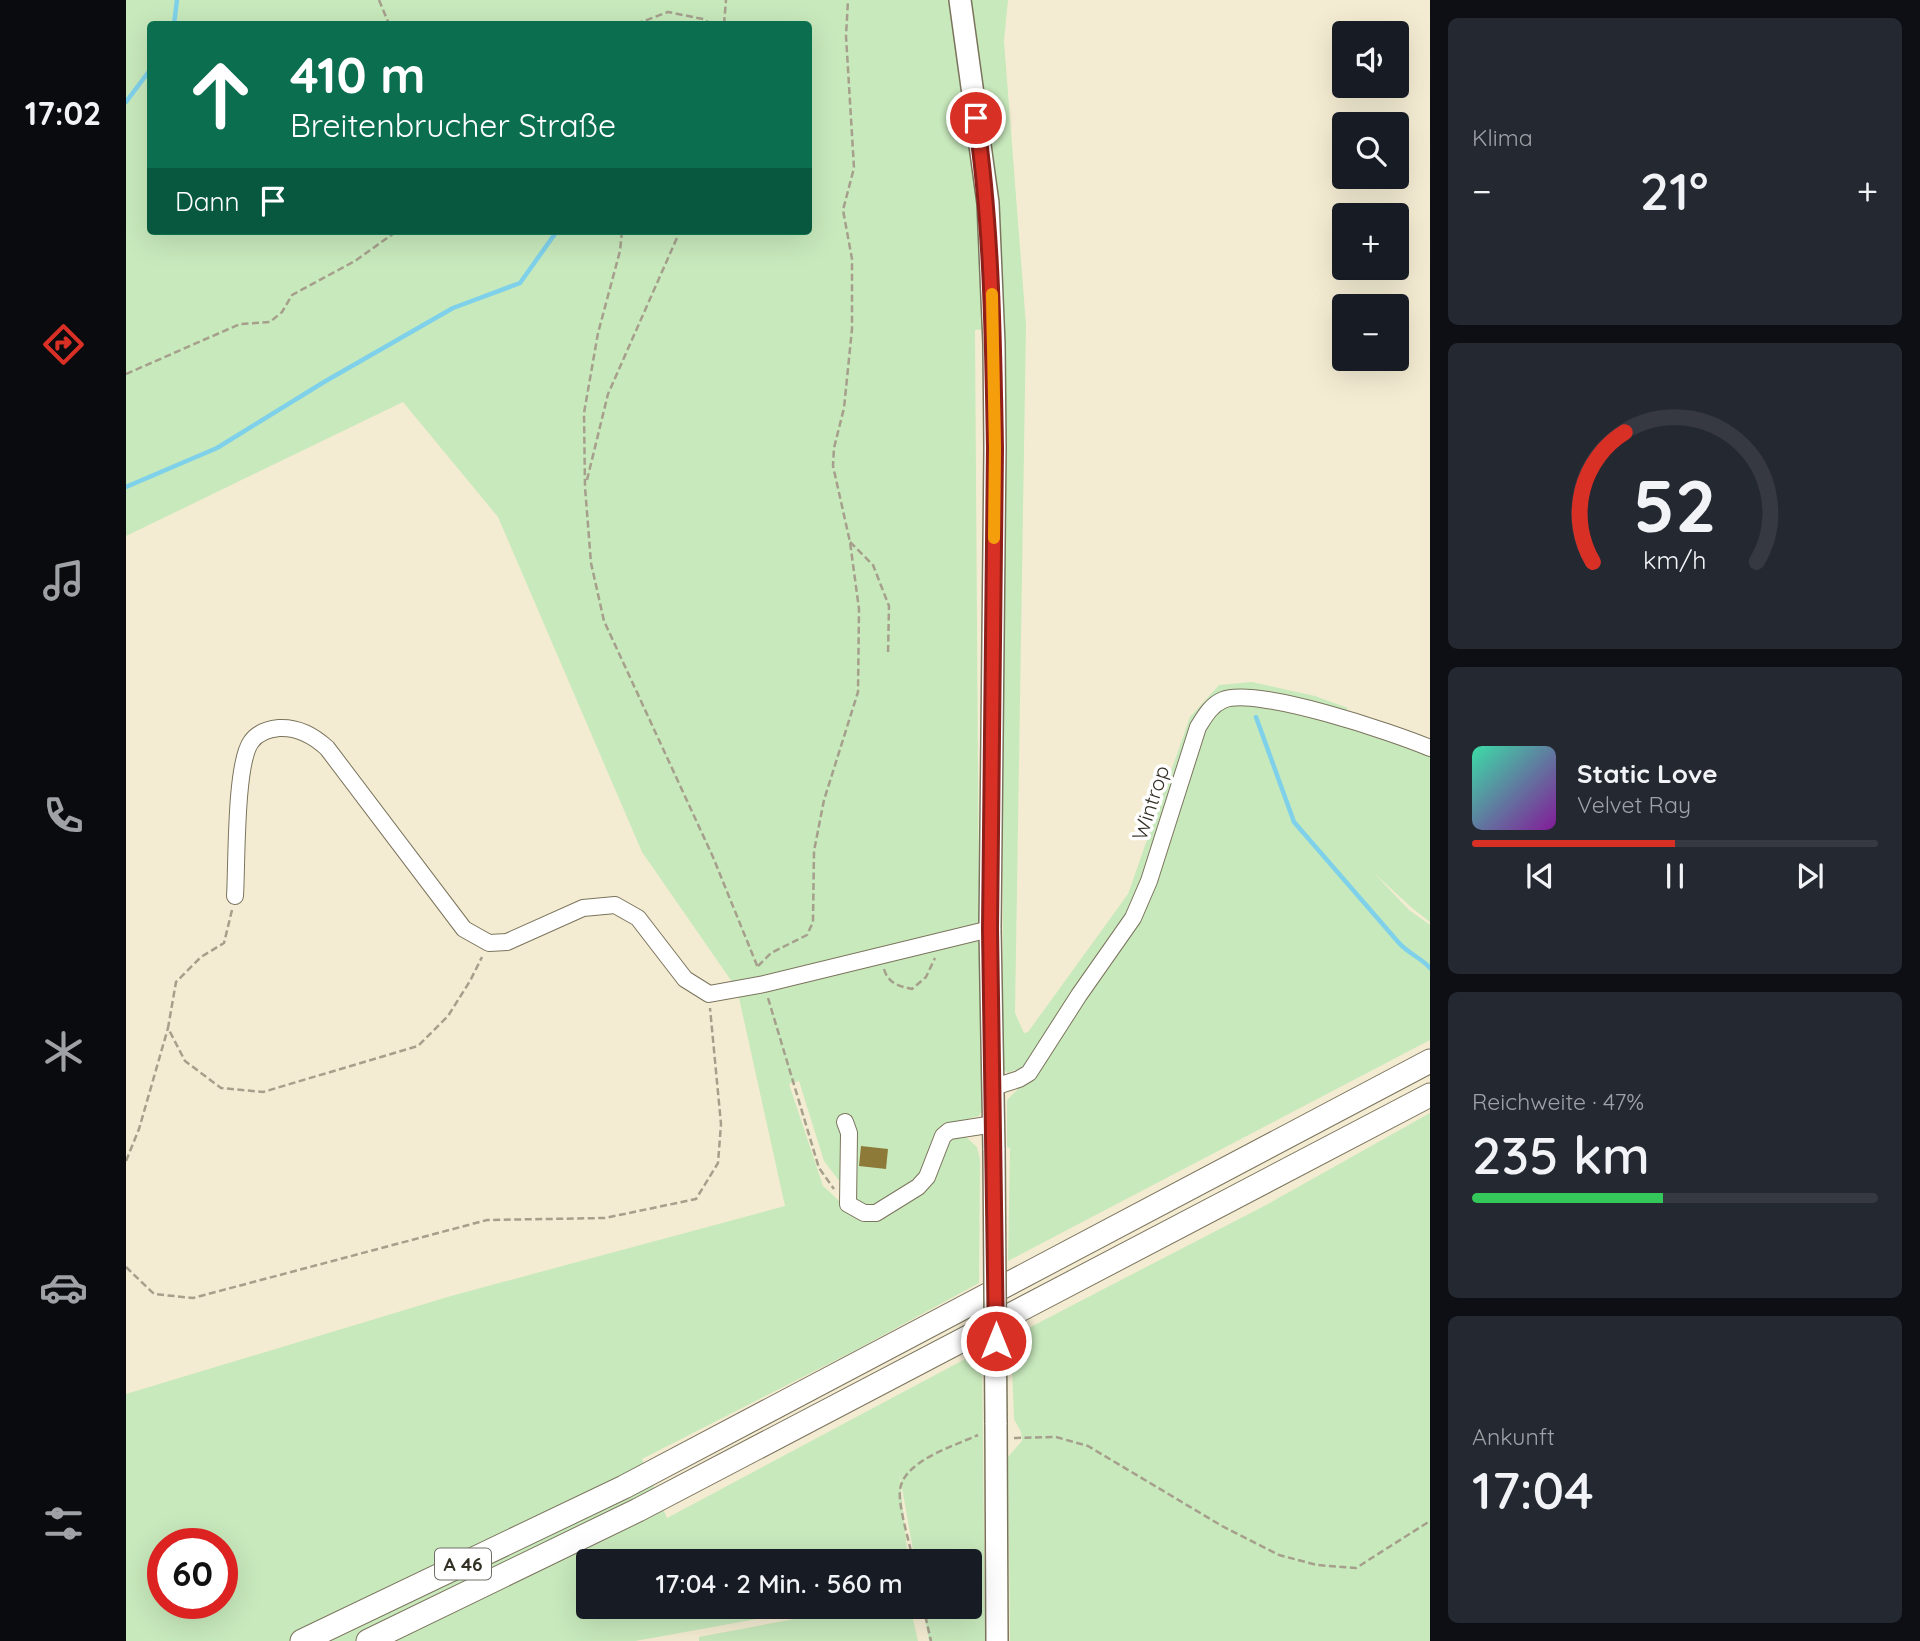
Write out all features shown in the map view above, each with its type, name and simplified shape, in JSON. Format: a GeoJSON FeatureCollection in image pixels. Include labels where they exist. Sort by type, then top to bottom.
{"type":"FeatureCollection","features":[{"type":"Feature","properties":{"kind":"highway","name":"A 46"},"geometry":{"type":"LineString","coordinates":[[302,1641],[624,1487],[1430,1061]]}},
{"type":"Feature","properties":{"kind":"highway","name":"A 46"},"geometry":{"type":"LineString","coordinates":[[368,1641],[638,1510],[1430,1095]]}},
{"type":"Feature","properties":{"kind":"main road"},"geometry":{"type":"LineString","coordinates":[[960,0],[988,203],[995,448],[990,929],[994,1087],[992,1431],[997,1641]]}},
{"type":"Feature","properties":{"kind":"street","name":"Wintrop"},"geometry":{"type":"LineString","coordinates":[[994,1087],[1029,1073],[1133,918],[1149,881],[1198,727],[1207,712],[1216,704],[1226,698],[1261,699],[1339,717],[1430,748]]}},
{"type":"Feature","properties":{"kind":"street"},"geometry":{"type":"LineString","coordinates":[[235,897],[242,763],[251,740],[269,729],[292,727],[327,748],[464,929],[489,943],[508,942],[583,908],[615,905],[638,918],[685,979],[709,994],[764,984],[990,929]]}},
{"type":"Feature","properties":{"kind":"street"},"geometry":{"type":"LineString","coordinates":[[845,1122],[849,1133],[848,1204],[864,1213],[876,1213],[884,1209],[923,1183],[939,1144],[949,1131],[994,1124]]}},
{"type":"Feature","properties":{"kind":"path"},"geometry":{"type":"LineString","coordinates":[[379,0],[389,21]]}},
{"type":"Feature","properties":{"kind":"path"},"geometry":{"type":"LineString","coordinates":[[724,21],[726,0]]}},
{"type":"Feature","properties":{"kind":"path"},"geometry":{"type":"LineString","coordinates":[[622,235],[620,251],[598,333],[584,413],[585,487],[591,563],[604,621],[713,857],[757,966],[771,953],[807,935],[813,922],[814,851],[824,800],[858,692],[859,609],[850,542],[832,466],[844,408],[852,329],[852,259],[843,210],[854,169],[846,36],[848,0]]}},
{"type":"Feature","properties":{"kind":"path"},"geometry":{"type":"LineString","coordinates":[[644,21],[668,12],[706,21]]}},
{"type":"Feature","properties":{"kind":"path"},"geometry":{"type":"LineString","coordinates":[[126,374],[240,324],[270,322],[282,312],[292,295],[355,261],[391,235]]}},
{"type":"Feature","properties":{"kind":"path"},"geometry":{"type":"LineString","coordinates":[[585,487],[608,394],[678,235]]}},
{"type":"Feature","properties":{"kind":"path"},"geometry":{"type":"LineString","coordinates":[[850,542],[873,565],[889,606],[888,655]]}},
{"type":"Feature","properties":{"kind":"path"},"geometry":{"type":"LineString","coordinates":[[126,1161],[139,1129],[168,1028],[176,982],[201,957],[225,943],[235,897]]}},
{"type":"Feature","properties":{"kind":"path"},"geometry":{"type":"LineString","coordinates":[[880,956],[887,977],[897,986],[912,989],[926,977],[934,962],[938,942]]}},
{"type":"Feature","properties":{"kind":"path"},"geometry":{"type":"LineString","coordinates":[[168,1028],[185,1061],[221,1088],[263,1092],[418,1046],[448,1016],[489,943]]}},
{"type":"Feature","properties":{"kind":"path"},"geometry":{"type":"LineString","coordinates":[[766,993],[818,1168],[848,1204]]}},
{"type":"Feature","properties":{"kind":"path"},"geometry":{"type":"LineString","coordinates":[[126,1267],[154,1294],[193,1298],[487,1220],[605,1218],[696,1199],[718,1163],[721,1124],[709,994]]}},
{"type":"Feature","properties":{"kind":"path"},"geometry":{"type":"LineString","coordinates":[[910,1549],[900,1489],[909,1470],[992,1431],[1056,1437],[1088,1446],[1222,1526],[1279,1555],[1317,1565],[1356,1568],[1430,1521]]}},
{"type":"Feature","properties":{"kind":"path"},"geometry":{"type":"LineString","coordinates":[[926,1619],[931,1641]]}},
{"type":"Feature","properties":{"kind":"green space"},"geometry":{"type":"Polygon","coordinates":[[[126,0],[1008,0],[1004,41],[1026,325],[1015,1013],[1024,1033],[1028,1032],[1128,894],[1190,717],[1219,685],[1252,682],[1315,696],[1348,708],[1343,714],[1349,723],[1430,754],[1430,922],[1374,873],[1409,910],[1430,925],[1430,1040],[1008,1261],[1010,1148],[1007,1147],[1007,1100],[1023,1084],[1025,1066],[1008,1073],[1003,1069],[1004,606],[1001,328],[975,330],[979,917],[984,1106],[979,1116],[956,1122],[942,1133],[916,1183],[883,1205],[865,1207],[853,1199],[824,1161],[799,1081],[789,1084],[823,1186],[847,1208],[863,1216],[888,1215],[922,1190],[948,1138],[967,1133],[967,1138],[977,1147],[980,1160],[979,1283],[854,1351],[642,1459],[667,1518],[982,1350],[985,1641],[929,1641],[925,1619],[982,1619],[982,1549],[913,1549],[899,1471],[907,1549],[576,1549],[576,1619],[757,1619],[635,1641],[126,1641],[126,1394],[451,1296],[785,1206],[737,989],[642,852],[498,517],[403,402],[126,536],[126,0]]]}},
{"type":"Feature","properties":{"kind":"green space"},"geometry":{"type":"Polygon","coordinates":[[[1430,1113],[1430,1641],[1010,1641],[1008,1457],[1022,1441],[1021,1432],[1014,1419],[1011,1337],[1266,1205],[1430,1113]]]}},
{"type":"Feature","properties":{"kind":"green space"},"geometry":{"type":"Polygon","coordinates":[[[794,1619],[913,1619],[918,1641],[699,1641],[699,1637],[794,1619]]]}},
{"type":"Feature","properties":{"kind":"building"},"geometry":{"type":"Polygon","coordinates":[[[861,1146],[888,1149],[886,1169],[859,1166],[861,1146]]]}},
{"type":"Feature","properties":{"kind":"waterway"},"geometry":{"type":"LineString","coordinates":[[174,21],[177,0]]}},
{"type":"Feature","properties":{"kind":"waterway"},"geometry":{"type":"LineString","coordinates":[[126,102],[147,74]]}},
{"type":"Feature","properties":{"kind":"waterway"},"geometry":{"type":"LineString","coordinates":[[126,487],[217,448],[324,382],[453,308],[520,283],[554,235]]}},
{"type":"Feature","properties":{"kind":"waterway"},"geometry":{"type":"LineString","coordinates":[[1256,717],[1294,822],[1399,943],[1430,968]]}},
{"type":"Feature","properties":{"kind":"slow traffic"},"geometry":{"type":"LineString","coordinates":[[992,294],[994,538]]}},
{"type":"Feature","properties":{"kind":"route"},"geometry":{"type":"LineString","coordinates":[[976,118],[989,220],[994,370],[990,929],[996,1341]]}}]}
